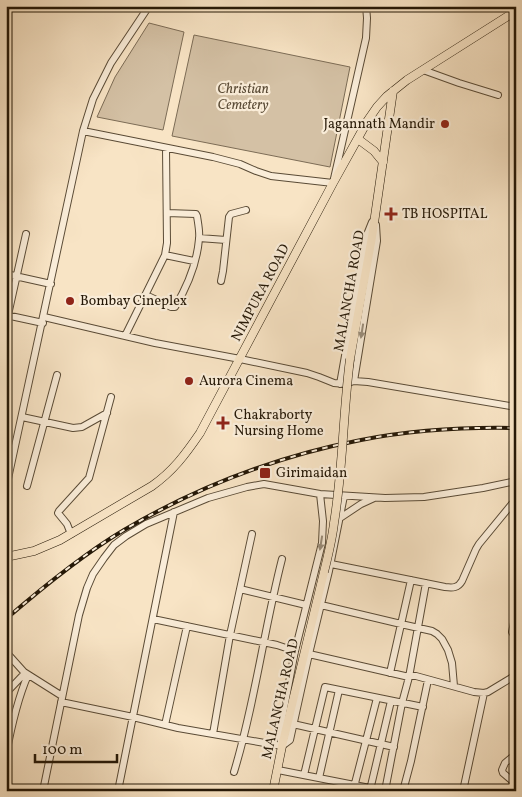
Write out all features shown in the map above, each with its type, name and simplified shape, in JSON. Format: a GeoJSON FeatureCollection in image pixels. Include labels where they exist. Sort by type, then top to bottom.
{"type":"FeatureCollection","features":[{"type":"Feature","properties":{"kind":"main road","name":"NIMPURA ROAD"},"geometry":{"type":"LineString","coordinates":[[6,556],[34,551],[71,534],[152,486],[185,456],[200,434],[333,183],[377,107],[407,80],[516,11]]}},
{"type":"Feature","properties":{"kind":"main road","name":"MALANCHA ROAD"},"geometry":{"type":"LineString","coordinates":[[273,791],[330,546],[335,514],[350,359],[376,214],[393,91]]}},
{"type":"Feature","properties":{"kind":"main road"},"geometry":{"type":"LineString","coordinates":[[358,139],[374,151],[383,162]]}},
{"type":"Feature","properties":{"kind":"street"},"geometry":{"type":"LineString","coordinates":[[6,488],[84,131],[93,99],[111,63],[149,6]]}},
{"type":"Feature","properties":{"kind":"street"},"geometry":{"type":"LineString","coordinates":[[84,131],[240,164],[271,176],[333,183],[366,38],[366,6]]}},
{"type":"Feature","properties":{"kind":"street"},"geometry":{"type":"LineString","coordinates":[[423,70],[498,95]]}},
{"type":"Feature","properties":{"kind":"street"},"geometry":{"type":"LineString","coordinates":[[124,336],[166,255],[166,148]]}},
{"type":"Feature","properties":{"kind":"street"},"geometry":{"type":"LineString","coordinates":[[221,281],[229,217],[231,214],[246,210]]}},
{"type":"Feature","properties":{"kind":"street"},"geometry":{"type":"LineString","coordinates":[[146,295],[174,308],[186,286],[194,261],[199,238],[196,214],[167,213]]}},
{"type":"Feature","properties":{"kind":"street"},"geometry":{"type":"LineString","coordinates":[[354,382],[377,241],[376,214]]}},
{"type":"Feature","properties":{"kind":"street"},"geometry":{"type":"LineString","coordinates":[[340,384],[366,237],[376,214]]}},
{"type":"Feature","properties":{"kind":"street"},"geometry":{"type":"LineString","coordinates":[[26,234],[7,315],[43,320],[240,359],[307,373],[340,384],[368,382],[516,408]]}},
{"type":"Feature","properties":{"kind":"street"},"geometry":{"type":"LineString","coordinates":[[199,238],[226,240]]}},
{"type":"Feature","properties":{"kind":"street"},"geometry":{"type":"LineString","coordinates":[[166,255],[194,261]]}},
{"type":"Feature","properties":{"kind":"street"},"geometry":{"type":"LineString","coordinates":[[6,274],[51,284]]}},
{"type":"Feature","properties":{"kind":"street"},"geometry":{"type":"LineString","coordinates":[[27,486],[57,375]]}},
{"type":"Feature","properties":{"kind":"street"},"geometry":{"type":"LineString","coordinates":[[71,534],[64,519],[58,513],[89,478],[111,397]]}},
{"type":"Feature","properties":{"kind":"street"},"geometry":{"type":"LineString","coordinates":[[22,417],[78,428],[107,413]]}},
{"type":"Feature","properties":{"kind":"street"},"geometry":{"type":"LineString","coordinates":[[43,791],[79,615],[87,588],[93,574],[104,558],[114,545],[126,536],[146,524],[216,496],[264,484],[320,494],[375,497],[424,496],[483,488],[516,481]]}},
{"type":"Feature","properties":{"kind":"street"},"geometry":{"type":"LineString","coordinates":[[282,746],[279,735],[295,651],[322,543],[323,521],[320,494]]}},
{"type":"Feature","properties":{"kind":"street"},"geometry":{"type":"LineString","coordinates":[[6,652],[27,674],[62,699],[165,725],[282,746],[290,740],[331,564],[344,496]]}},
{"type":"Feature","properties":{"kind":"street"},"geometry":{"type":"LineString","coordinates":[[340,518],[375,497]]}},
{"type":"Feature","properties":{"kind":"street"},"geometry":{"type":"LineString","coordinates":[[331,564],[453,588],[460,585],[476,550],[516,499]]}},
{"type":"Feature","properties":{"kind":"street"},"geometry":{"type":"LineString","coordinates":[[118,791],[174,512]]}},
{"type":"Feature","properties":{"kind":"street"},"geometry":{"type":"LineString","coordinates":[[213,734],[230,636],[252,534]]}},
{"type":"Feature","properties":{"kind":"street"},"geometry":{"type":"LineString","coordinates":[[234,772],[244,740],[272,597],[282,559]]}},
{"type":"Feature","properties":{"kind":"street"},"geometry":{"type":"LineString","coordinates":[[390,673],[411,580]]}},
{"type":"Feature","properties":{"kind":"street"},"geometry":{"type":"LineString","coordinates":[[278,770],[319,778],[354,788],[385,791],[426,583]]}},
{"type":"Feature","properties":{"kind":"street"},"geometry":{"type":"LineString","coordinates":[[240,589],[306,604]]}},
{"type":"Feature","properties":{"kind":"street"},"geometry":{"type":"LineString","coordinates":[[321,605],[437,634],[448,650],[452,663],[454,686]]}},
{"type":"Feature","properties":{"kind":"street"},"geometry":{"type":"LineString","coordinates":[[516,613],[512,632],[516,638]]}},
{"type":"Feature","properties":{"kind":"street"},"geometry":{"type":"LineString","coordinates":[[153,619],[263,642],[295,651]]}},
{"type":"Feature","properties":{"kind":"street"},"geometry":{"type":"LineString","coordinates":[[165,725],[187,626]]}},
{"type":"Feature","properties":{"kind":"street"},"geometry":{"type":"LineString","coordinates":[[309,654],[474,692],[484,693],[516,675]]}},
{"type":"Feature","properties":{"kind":"street"},"geometry":{"type":"LineString","coordinates":[[6,693],[27,674]]}},
{"type":"Feature","properties":{"kind":"street"},"geometry":{"type":"LineString","coordinates":[[6,755],[27,674]]}},
{"type":"Feature","properties":{"kind":"street"},"geometry":{"type":"LineString","coordinates":[[403,791],[428,680]]}},
{"type":"Feature","properties":{"kind":"street"},"geometry":{"type":"LineString","coordinates":[[304,775],[325,687],[423,708]]}},
{"type":"Feature","properties":{"kind":"street"},"geometry":{"type":"LineString","coordinates":[[319,778],[339,690]]}},
{"type":"Feature","properties":{"kind":"street"},"geometry":{"type":"LineString","coordinates":[[463,791],[484,693]]}},
{"type":"Feature","properties":{"kind":"street"},"geometry":{"type":"LineString","coordinates":[[354,788],[377,698]]}},
{"type":"Feature","properties":{"kind":"street"},"geometry":{"type":"LineString","coordinates":[[370,789],[391,701]]}},
{"type":"Feature","properties":{"kind":"street"},"geometry":{"type":"LineString","coordinates":[[293,724],[394,747]]}},
{"type":"Feature","properties":{"kind":"street"},"geometry":{"type":"LineString","coordinates":[[516,754],[505,763],[502,770],[516,784]]}},
{"type":"Feature","properties":{"kind":"green space"},"geometry":{"type":"Polygon","coordinates":[[[149,23],[184,32],[163,130],[97,117],[115,77],[149,23]]]}},
{"type":"Feature","properties":{"kind":"green space","name":"Christian Cemetery"},"geometry":{"type":"Polygon","coordinates":[[[194,35],[350,67],[330,167],[172,136],[194,35]]]}},
{"type":"Feature","properties":{"kind":"railway"},"geometry":{"type":"LineString","coordinates":[[6,619],[63,572],[124,530],[180,500],[239,475],[299,455],[361,440],[438,430],[516,428]]}},
{"type":"Feature","properties":{"kind":"place","name":"Jagannath Mandir"},"geometry":{"type":"Point","coordinates":[445,124]}},
{"type":"Feature","properties":{"kind":"place","name":"TB HOSPITAL"},"geometry":{"type":"Point","coordinates":[391,214]}},
{"type":"Feature","properties":{"kind":"place","name":"Bombay Cineplex"},"geometry":{"type":"Point","coordinates":[70,301]}},
{"type":"Feature","properties":{"kind":"place","name":"Aurora Cinema"},"geometry":{"type":"Point","coordinates":[189,381]}},
{"type":"Feature","properties":{"kind":"place","name":"Chakraborty Nursing Home"},"geometry":{"type":"Point","coordinates":[223,423]}},
{"type":"Feature","properties":{"kind":"place","name":"Girimaidan"},"geometry":{"type":"Point","coordinates":[265,473]}}]}
